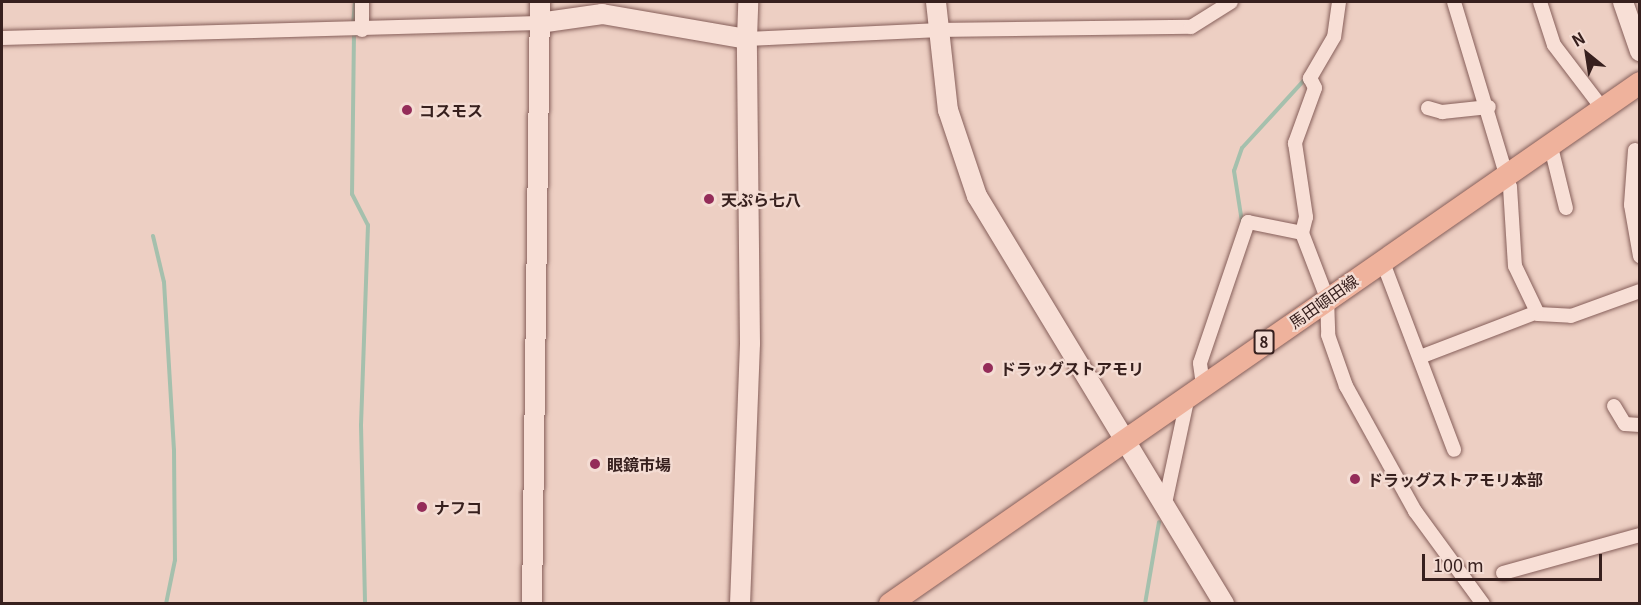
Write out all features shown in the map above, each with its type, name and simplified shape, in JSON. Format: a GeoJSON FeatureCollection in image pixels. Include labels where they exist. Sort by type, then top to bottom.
{"type":"FeatureCollection","features":[{"type":"Feature","properties":{"kind":"main road","name":"馬田頓田線"},"geometry":{"type":"LineString","coordinates":[[890,603],[1506,172],[1640,83]]}},
{"type":"Feature","properties":{"kind":"street"},"geometry":{"type":"LineString","coordinates":[[356,30],[362,2]]}},
{"type":"Feature","properties":{"kind":"street"},"geometry":{"type":"LineString","coordinates":[[532,603],[540,2]]}},
{"type":"Feature","properties":{"kind":"street"},"geometry":{"type":"LineString","coordinates":[[740,603],[750,343],[747,2]]}},
{"type":"Feature","properties":{"kind":"street"},"geometry":{"type":"LineString","coordinates":[[936,2],[935,30],[948,110],[977,195],[996,235],[1126,438],[1164,511],[1224,603]]}},
{"type":"Feature","properties":{"kind":"street"},"geometry":{"type":"LineString","coordinates":[[2,38],[356,30],[539,23],[602,14],[747,39],[935,30],[1191,27],[1231,2]]}},
{"type":"Feature","properties":{"kind":"street"},"geometry":{"type":"LineString","coordinates":[[1339,2],[1334,37],[1310,78],[1315,88],[1295,143],[1306,217],[1302,233],[1327,298],[1328,334],[1346,386],[1415,511],[1483,603]]}},
{"type":"Feature","properties":{"kind":"street"},"geometry":{"type":"LineString","coordinates":[[1450,2],[1489,107],[1506,172],[1515,266],[1538,312],[1546,319],[1571,316],[1640,291]]}},
{"type":"Feature","properties":{"kind":"street"},"geometry":{"type":"LineString","coordinates":[[1540,2],[1554,45],[1602,108]]}},
{"type":"Feature","properties":{"kind":"street"},"geometry":{"type":"LineString","coordinates":[[1623,2],[1640,51]]}},
{"type":"Feature","properties":{"kind":"street"},"geometry":{"type":"LineString","coordinates":[[1428,108],[1451,112],[1489,107]]}},
{"type":"Feature","properties":{"kind":"street"},"geometry":{"type":"LineString","coordinates":[[1550,143],[1566,208]]}},
{"type":"Feature","properties":{"kind":"street"},"geometry":{"type":"LineString","coordinates":[[1635,150],[1631,205],[1640,256]]}},
{"type":"Feature","properties":{"kind":"street"},"geometry":{"type":"LineString","coordinates":[[1164,511],[1196,390],[1200,363],[1248,222],[1302,233]]}},
{"type":"Feature","properties":{"kind":"street"},"geometry":{"type":"LineString","coordinates":[[1382,260],[1454,450]]}},
{"type":"Feature","properties":{"kind":"street"},"geometry":{"type":"LineString","coordinates":[[1419,357],[1538,312]]}},
{"type":"Feature","properties":{"kind":"street"},"geometry":{"type":"LineString","coordinates":[[1614,406],[1625,424],[1640,425]]}},
{"type":"Feature","properties":{"kind":"street"},"geometry":{"type":"LineString","coordinates":[[1503,573],[1640,535]]}},
{"type":"Feature","properties":{"kind":"waterway"},"geometry":{"type":"LineString","coordinates":[[353,25],[355,2]]}},
{"type":"Feature","properties":{"kind":"waterway"},"geometry":{"type":"LineString","coordinates":[[354,32],[352,194],[368,225],[361,425],[365,604]]}},
{"type":"Feature","properties":{"kind":"waterway"},"geometry":{"type":"LineString","coordinates":[[1242,222],[1234,171],[1242,148],[1307,77]]}},
{"type":"Feature","properties":{"kind":"waterway"},"geometry":{"type":"LineString","coordinates":[[153,236],[164,282],[174,450],[175,560],[166,604]]}},
{"type":"Feature","properties":{"kind":"waterway"},"geometry":{"type":"LineString","coordinates":[[1145,604],[1159,522]]}},
{"type":"Feature","properties":{"kind":"place","name":"コスモス"},"geometry":{"type":"Point","coordinates":[407,110]}},
{"type":"Feature","properties":{"kind":"place","name":"天ぷら七八"},"geometry":{"type":"Point","coordinates":[709,199]}},
{"type":"Feature","properties":{"kind":"place","name":"ドラッグストアモリ"},"geometry":{"type":"Point","coordinates":[988,368]}},
{"type":"Feature","properties":{"kind":"place","name":"眼鏡市場"},"geometry":{"type":"Point","coordinates":[595,464]}},
{"type":"Feature","properties":{"kind":"place","name":"ドラッグストアモリ本部"},"geometry":{"type":"Point","coordinates":[1355,479]}},
{"type":"Feature","properties":{"kind":"place","name":"ナフコ"},"geometry":{"type":"Point","coordinates":[422,507]}}]}
